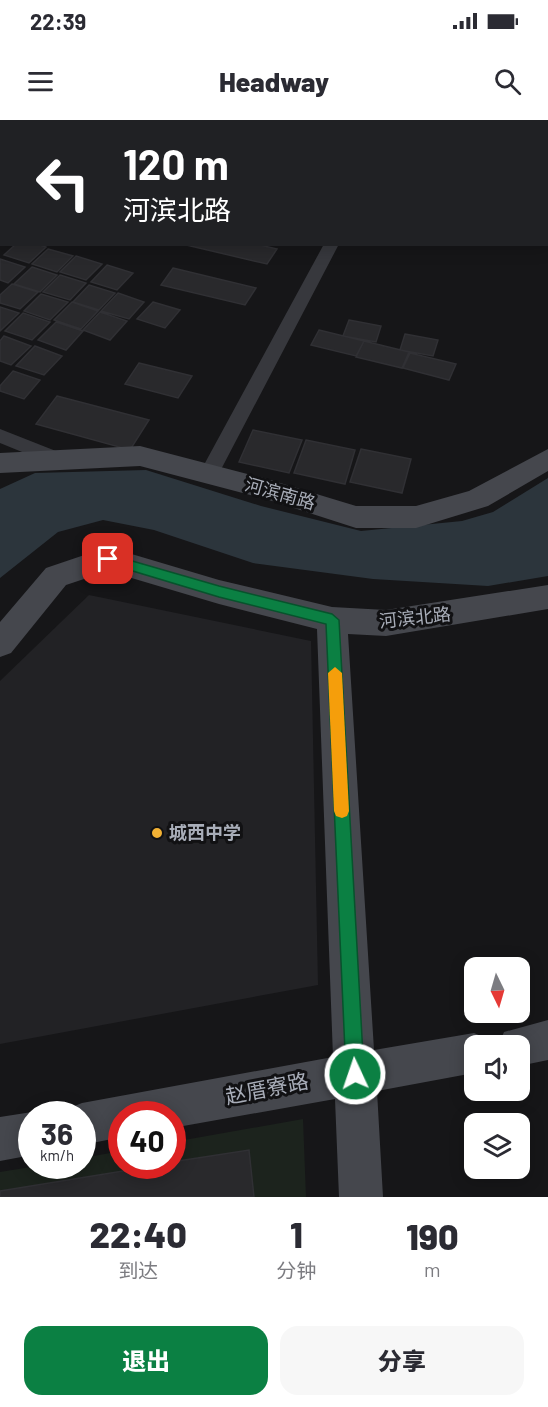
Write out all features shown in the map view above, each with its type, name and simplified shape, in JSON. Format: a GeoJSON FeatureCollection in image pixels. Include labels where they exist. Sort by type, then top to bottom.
{"type":"FeatureCollection","features":[{"type":"Feature","properties":{"kind":"street"},"geometry":{"type":"LineString","coordinates":[[209,474],[331,246]]}},
{"type":"Feature","properties":{"kind":"street"},"geometry":{"type":"LineString","coordinates":[[0,436],[59,460]]}},
{"type":"Feature","properties":{"kind":"street","name":"河滨南路"},"geometry":{"type":"LineString","coordinates":[[0,463],[140,456],[356,517],[416,517],[478,499],[548,459]]}},
{"type":"Feature","properties":{"kind":"street","name":"河滨北路"},"geometry":{"type":"LineString","coordinates":[[0,644],[56,576],[108,559],[219,592],[332,620],[386,623],[548,597]]}},
{"type":"Feature","properties":{"kind":"street"},"geometry":{"type":"LineString","coordinates":[[332,620],[361,1197]]}},
{"type":"Feature","properties":{"kind":"street"},"geometry":{"type":"LineString","coordinates":[[530,1044],[548,1040]]}},
{"type":"Feature","properties":{"kind":"street","name":"赵厝寮路"},"geometry":{"type":"LineString","coordinates":[[186,1104],[464,1055]]}},
{"type":"Feature","properties":{"kind":"street"},"geometry":{"type":"LineString","coordinates":[[0,1139],[18,1136]]}},
{"type":"Feature","properties":{"kind":"shaded area"},"geometry":{"type":"Polygon","coordinates":[[[146,470],[261,506],[361,531],[462,521],[493,512],[548,478],[548,576],[488,586],[373,579],[253,563],[154,530],[103,520],[58,532],[0,578],[0,489],[35,473],[146,470]]]}},
{"type":"Feature","properties":{"kind":"shaded area","name":"城西中学"},"geometry":{"type":"Polygon","coordinates":[[[89,595],[311,641],[318,985],[0,1044],[0,681],[89,595]]]}},
{"type":"Feature","properties":{"kind":"shaded area"},"geometry":{"type":"Polygon","coordinates":[[[303,1119],[306,1197],[0,1197],[0,1172],[18,1169],[18,1179],[96,1179],[96,1156],[108,1153],[108,1179],[186,1179],[186,1140],[303,1119]]]}},
{"type":"Feature","properties":{"kind":"building"},"geometry":{"type":"Polygon","coordinates":[[[14,246],[46,247],[29,263],[4,255],[14,246]]]}},
{"type":"Feature","properties":{"kind":"building"},"geometry":{"type":"Polygon","coordinates":[[[190,246],[264,246],[277,249],[267,264],[190,246]]]}},
{"type":"Feature","properties":{"kind":"building"},"geometry":{"type":"Polygon","coordinates":[[[48,249],[73,256],[57,272],[32,264],[48,249]]]}},
{"type":"Feature","properties":{"kind":"building"},"geometry":{"type":"Polygon","coordinates":[[[76,256],[102,264],[86,280],[60,272],[76,256]]]}},
{"type":"Feature","properties":{"kind":"building"},"geometry":{"type":"Polygon","coordinates":[[[0,259],[25,267],[8,283],[0,280],[0,259]]]}},
{"type":"Feature","properties":{"kind":"building"},"geometry":{"type":"Polygon","coordinates":[[[107,265],[133,273],[117,290],[91,282],[107,265]]]}},
{"type":"Feature","properties":{"kind":"building"},"geometry":{"type":"Polygon","coordinates":[[[32,267],[57,275],[40,292],[14,284],[32,267]]]}},
{"type":"Feature","properties":{"kind":"building"},"geometry":{"type":"Polygon","coordinates":[[[173,268],[256,288],[245,305],[161,285],[173,268]]]}},
{"type":"Feature","properties":{"kind":"building"},"geometry":{"type":"Polygon","coordinates":[[[60,275],[86,283],[70,300],[43,292],[60,275]]]}},
{"type":"Feature","properties":{"kind":"building"},"geometry":{"type":"Polygon","coordinates":[[[12,284],[38,292],[20,309],[0,303],[0,295],[12,284]]]}},
{"type":"Feature","properties":{"kind":"building"},"geometry":{"type":"Polygon","coordinates":[[[89,285],[115,293],[99,310],[73,302],[89,285]]]}},
{"type":"Feature","properties":{"kind":"building"},"geometry":{"type":"Polygon","coordinates":[[[118,293],[144,302],[129,319],[101,311],[118,293]]]}},
{"type":"Feature","properties":{"kind":"building"},"geometry":{"type":"Polygon","coordinates":[[[41,294],[68,302],[50,320],[24,311],[41,294]]]}},
{"type":"Feature","properties":{"kind":"building"},"geometry":{"type":"Polygon","coordinates":[[[72,302],[98,311],[81,329],[54,320],[72,302]]]}},
{"type":"Feature","properties":{"kind":"building"},"geometry":{"type":"Polygon","coordinates":[[[153,302],[180,310],[165,328],[137,319],[153,302]]]}},
{"type":"Feature","properties":{"kind":"building"},"geometry":{"type":"Polygon","coordinates":[[[0,307],[19,313],[0,331],[0,307]]]}},
{"type":"Feature","properties":{"kind":"building"},"geometry":{"type":"Polygon","coordinates":[[[100,312],[127,321],[110,340],[83,330],[100,312]]]}},
{"type":"Feature","properties":{"kind":"building"},"geometry":{"type":"Polygon","coordinates":[[[23,313],[50,322],[32,340],[5,331],[23,313]]]}},
{"type":"Feature","properties":{"kind":"building"},"geometry":{"type":"Polygon","coordinates":[[[349,320],[381,326],[376,342],[343,336],[349,320]]]}},
{"type":"Feature","properties":{"kind":"building"},"geometry":{"type":"Polygon","coordinates":[[[56,322],[83,331],[66,350],[38,340],[56,322]]]}},
{"type":"Feature","properties":{"kind":"building"},"geometry":{"type":"Polygon","coordinates":[[[319,330],[364,341],[356,356],[311,345],[319,330]]]}},
{"type":"Feature","properties":{"kind":"building"},"geometry":{"type":"Polygon","coordinates":[[[405,334],[438,340],[433,356],[400,350],[405,334]]]}},
{"type":"Feature","properties":{"kind":"building"},"geometry":{"type":"Polygon","coordinates":[[[4,336],[31,346],[11,365],[0,361],[0,341],[4,336]]]}},
{"type":"Feature","properties":{"kind":"building"},"geometry":{"type":"Polygon","coordinates":[[[364,341],[409,352],[402,368],[356,357],[364,341]]]}},
{"type":"Feature","properties":{"kind":"building"},"geometry":{"type":"Polygon","coordinates":[[[35,346],[62,356],[44,375],[16,366],[35,346]]]}},
{"type":"Feature","properties":{"kind":"building"},"geometry":{"type":"Polygon","coordinates":[[[410,353],[456,364],[449,380],[403,368],[410,353]]]}},
{"type":"Feature","properties":{"kind":"building"},"geometry":{"type":"Polygon","coordinates":[[[139,363],[192,376],[178,398],[125,384],[139,363]]]}},
{"type":"Feature","properties":{"kind":"building"},"geometry":{"type":"Polygon","coordinates":[[[13,371],[40,380],[24,399],[0,391],[0,386],[13,371]]]}},
{"type":"Feature","properties":{"kind":"building"},"geometry":{"type":"Polygon","coordinates":[[[57,396],[149,420],[130,450],[36,424],[57,396]]]}},
{"type":"Feature","properties":{"kind":"building"},"geometry":{"type":"Polygon","coordinates":[[[253,430],[302,440],[289,473],[239,462],[253,430]]]}},
{"type":"Feature","properties":{"kind":"building"},"geometry":{"type":"Polygon","coordinates":[[[306,440],[355,450],[345,484],[294,473],[306,440]]]}},
{"type":"Feature","properties":{"kind":"building"},"geometry":{"type":"Polygon","coordinates":[[[361,449],[411,459],[402,493],[350,482],[361,449]]]}},
{"type":"Feature","properties":{"kind":"building"},"geometry":{"type":"Polygon","coordinates":[[[249,1150],[254,1197],[0,1197],[0,1191],[74,1179],[96,1179],[96,1175],[108,1173],[108,1179],[186,1179],[186,1160],[249,1150]]]}},
{"type":"Feature","properties":{"kind":"slow traffic"},"geometry":{"type":"LineString","coordinates":[[335,673],[342,811]]}},
{"type":"Feature","properties":{"kind":"place","name":"城西中学"},"geometry":{"type":"Point","coordinates":[157,833]}},
{"type":"Feature","properties":{"kind":"route"},"geometry":{"type":"LineString","coordinates":[[108,559],[219,592],[332,620],[355,1074]]}}]}
